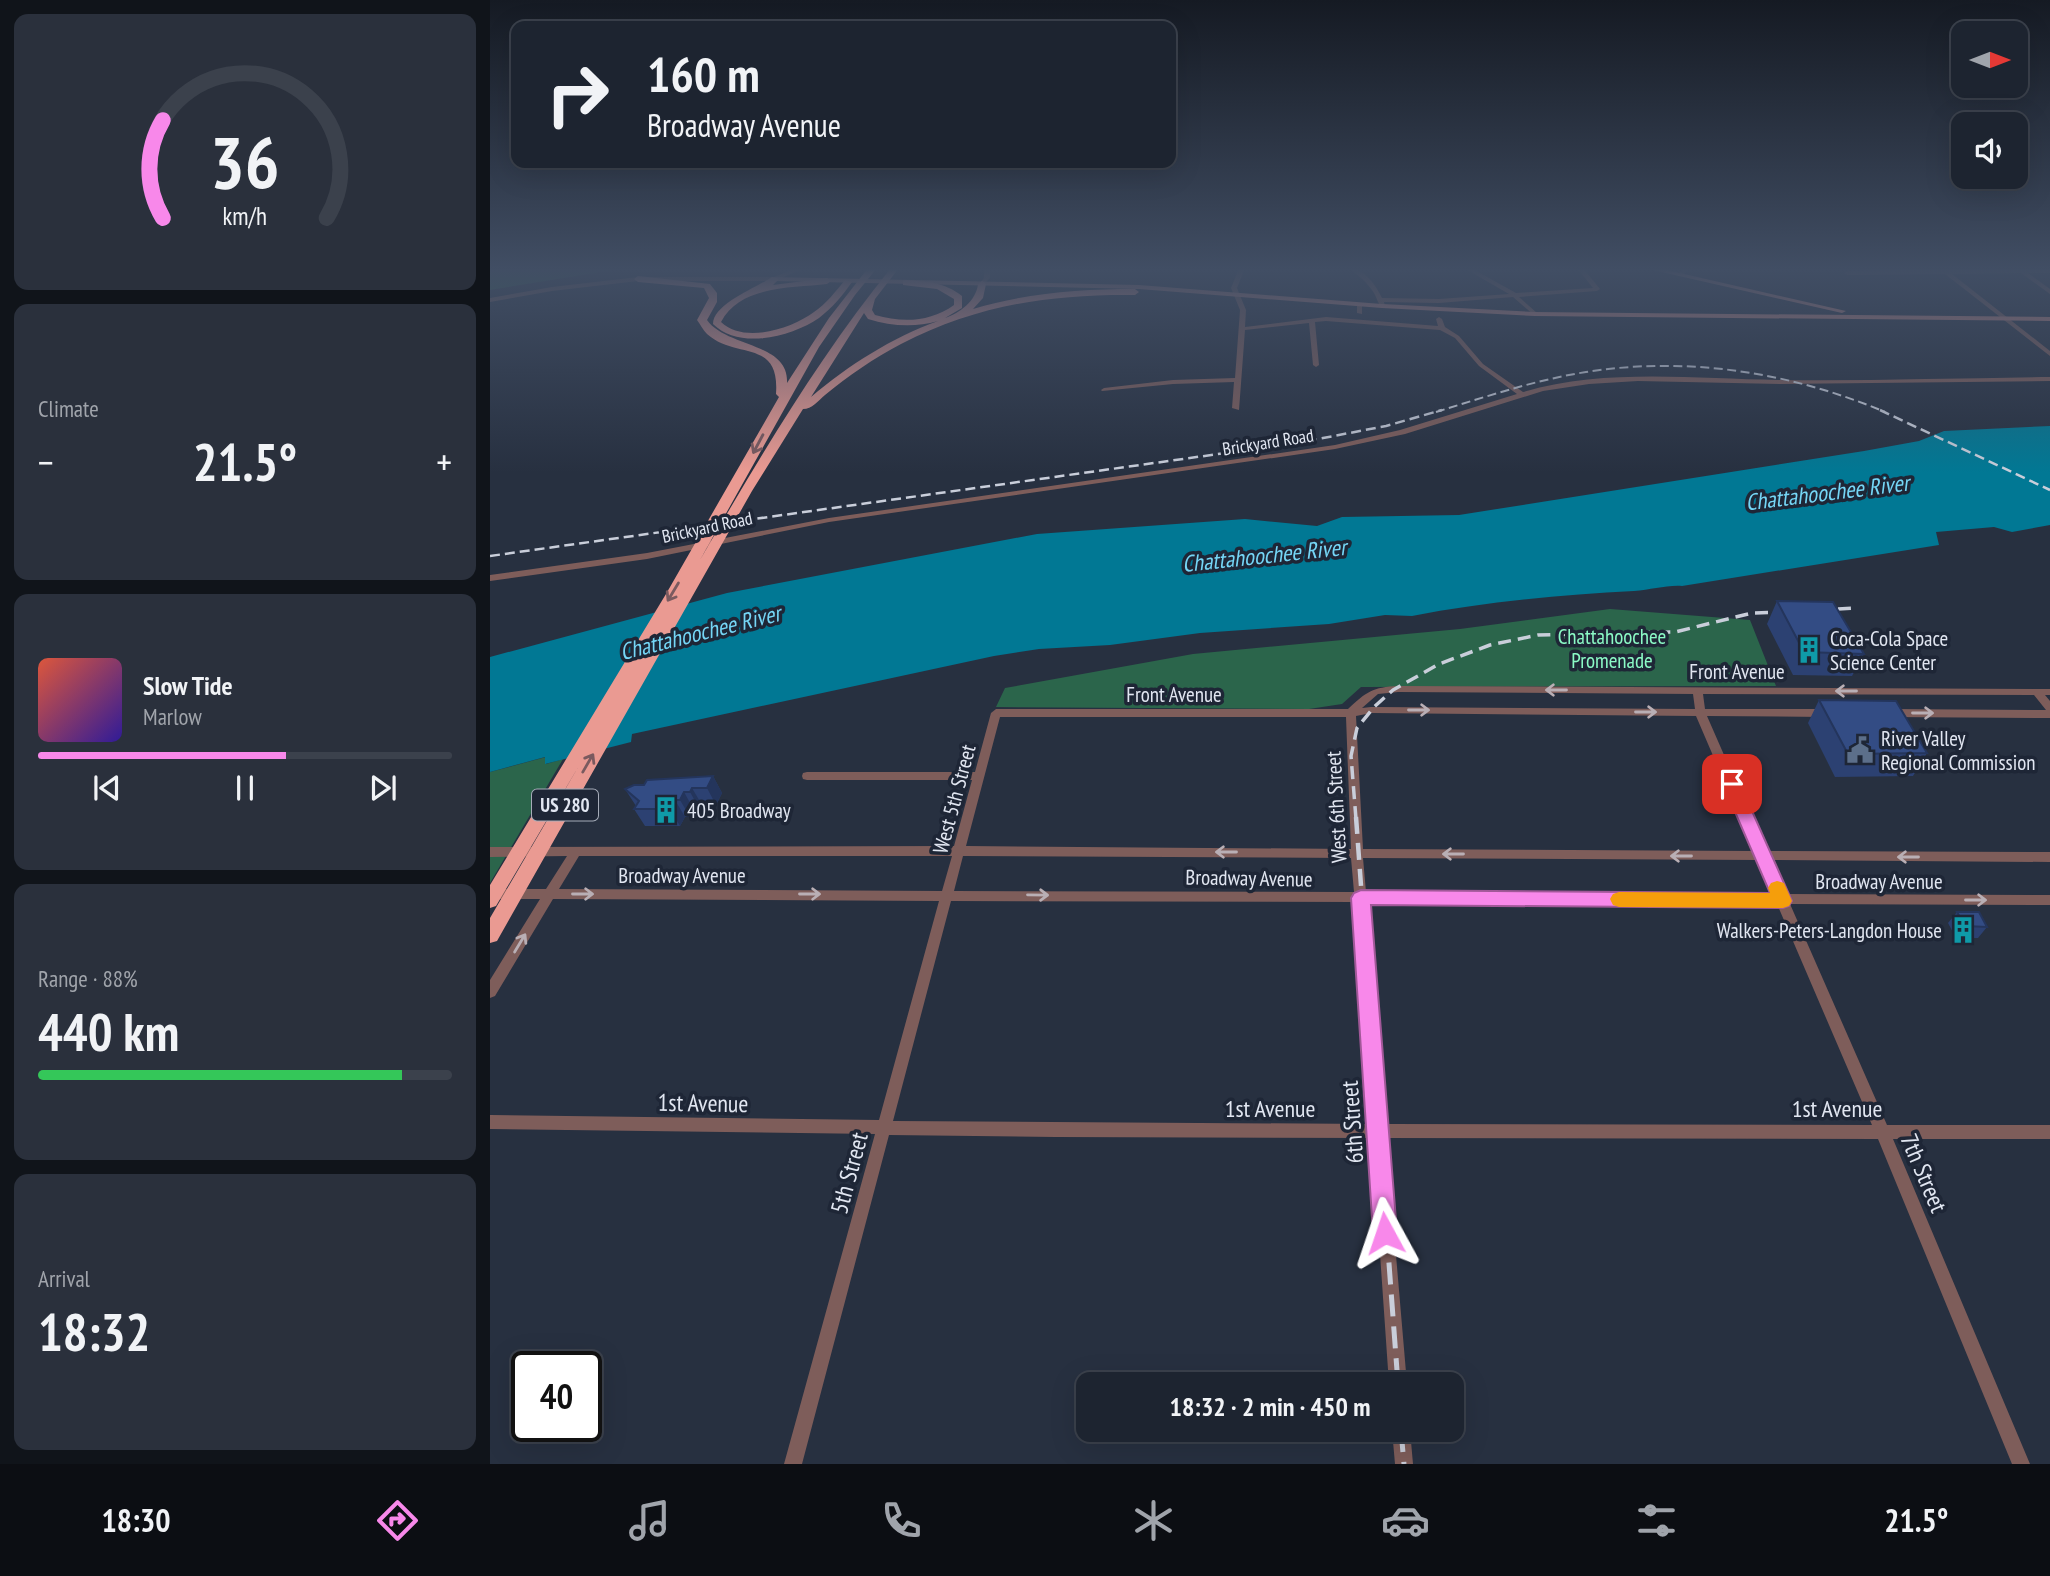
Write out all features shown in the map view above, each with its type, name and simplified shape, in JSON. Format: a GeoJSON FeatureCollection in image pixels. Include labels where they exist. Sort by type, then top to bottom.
{"type":"FeatureCollection","features":[{"type":"Feature","properties":{"kind":"highway"},"geometry":{"type":"LineString","coordinates":[[717,336],[767,355],[779,363],[785,380],[778,407]]}},
{"type":"Feature","properties":{"kind":"highway","name":"US 280"},"geometry":{"type":"LineString","coordinates":[[492,932],[739,491],[778,407],[819,336]]}},
{"type":"Feature","properties":{"kind":"highway","name":"US 280"},"geometry":{"type":"LineString","coordinates":[[490,901],[739,491],[843,336]]}},
{"type":"Feature","properties":{"kind":"highway"},"geometry":{"type":"LineString","coordinates":[[788,422],[823,389],[911,336]]}},
{"type":"Feature","properties":{"kind":"street"},"geometry":{"type":"LineString","coordinates":[[1236,408],[1241,336]]}},
{"type":"Feature","properties":{"kind":"street"},"geometry":{"type":"LineString","coordinates":[[1313,336],[1316,365]]}},
{"type":"Feature","properties":{"kind":"street"},"geometry":{"type":"LineString","coordinates":[[1456,336],[1481,365],[1521,394]]}},
{"type":"Feature","properties":{"kind":"street"},"geometry":{"type":"LineString","coordinates":[[2029,336],[2050,354]]}},
{"type":"Feature","properties":{"kind":"street","name":"Brickyard Road"},"geometry":{"type":"LineString","coordinates":[[490,578],[647,555],[839,518],[1335,447],[1402,432],[1521,394],[1565,385],[1613,380],[1780,382],[2050,379]]}},
{"type":"Feature","properties":{"kind":"street"},"geometry":{"type":"LineString","coordinates":[[1104,390],[1173,382],[1238,380]]}},
{"type":"Feature","properties":{"kind":"street","name":"Front Avenue"},"geometry":{"type":"LineString","coordinates":[[1351,713],[1364,695],[1377,689],[2050,692]]}},
{"type":"Feature","properties":{"kind":"street","name":"7th Street"},"geometry":{"type":"LineString","coordinates":[[1698,690],[1700,712],[1882,1131],[2021,1464]]}},
{"type":"Feature","properties":{"kind":"street"},"geometry":{"type":"LineString","coordinates":[[2036,692],[2050,711]]}},
{"type":"Feature","properties":{"kind":"street","name":"Front Avenue"},"geometry":{"type":"LineString","coordinates":[[996,713],[1351,713],[1371,710],[1835,713]]}},
{"type":"Feature","properties":{"kind":"street"},"geometry":{"type":"LineString","coordinates":[[1875,713],[2050,711]]}},
{"type":"Feature","properties":{"kind":"street","name":"West 5th Street"},"geometry":{"type":"LineString","coordinates":[[947,894],[996,713]]}},
{"type":"Feature","properties":{"kind":"street","name":"West 6th Street"},"geometry":{"type":"LineString","coordinates":[[1351,713],[1361,898]]}},
{"type":"Feature","properties":{"kind":"street"},"geometry":{"type":"LineString","coordinates":[[807,776],[981,776]]}},
{"type":"Feature","properties":{"kind":"street","name":"Broadway Avenue"},"geometry":{"type":"LineString","coordinates":[[490,852],[959,850],[2050,857]]}},
{"type":"Feature","properties":{"kind":"street"},"geometry":{"type":"LineString","coordinates":[[490,992],[576,852]]}},
{"type":"Feature","properties":{"kind":"street","name":"Broadway Avenue"},"geometry":{"type":"LineString","coordinates":[[490,894],[2050,900]]}},
{"type":"Feature","properties":{"kind":"street","name":"5th Street"},"geometry":{"type":"LineString","coordinates":[[793,1464],[947,894]]}},
{"type":"Feature","properties":{"kind":"street","name":"6th Street"},"geometry":{"type":"LineString","coordinates":[[1361,898],[1397,1372]]}},
{"type":"Feature","properties":{"kind":"street","name":"1st Avenue"},"geometry":{"type":"LineString","coordinates":[[490,1122],[884,1129],[2050,1132]]}},
{"type":"Feature","properties":{"kind":"street"},"geometry":{"type":"LineString","coordinates":[[1402,1442],[1404,1464]]}},
{"type":"Feature","properties":{"kind":"green space","name":"Chattahoochee Promenade"},"geometry":{"type":"Polygon","coordinates":[[[1610,609],[1750,620],[1776,686],[1361,687],[1342,704],[1309,709],[996,707],[1005,688],[1193,654],[1460,629],[1610,609]]]}},
{"type":"Feature","properties":{"kind":"green space"},"geometry":{"type":"Polygon","coordinates":[[[546,757],[546,764],[563,759],[490,883],[490,772],[546,757]]]}},
{"type":"Feature","properties":{"kind":"water","name":"Chattahoochee River"},"geometry":{"type":"Polygon","coordinates":[[[2050,426],[2050,525],[2012,532],[1994,527],[1936,532],[1939,545],[1682,586],[1522,600],[1412,616],[1385,615],[1329,624],[1200,633],[994,656],[632,734],[631,742],[545,764],[545,757],[490,772],[490,657],[727,593],[1037,534],[1245,519],[1317,526],[1342,517],[1459,515],[1864,451],[1919,441],[1944,431],[2050,426]]]}},
{"type":"Feature","properties":{"kind":"building"},"geometry":{"type":"Polygon","coordinates":[[[1777,601],[1833,602],[1864,654],[1804,652],[1777,601]]]}},
{"type":"Feature","properties":{"kind":"building"},"geometry":{"type":"Polygon","coordinates":[[[1819,700],[1896,701],[1927,753],[1848,754],[1819,700]]]}},
{"type":"Feature","properties":{"kind":"building"},"geometry":{"type":"Polygon","coordinates":[[[713,776],[707,788],[692,788],[690,792],[684,792],[670,809],[634,809],[639,801],[625,789],[644,785],[647,780],[713,776]]]}},
{"type":"Feature","properties":{"kind":"building"},"geometry":{"type":"Polygon","coordinates":[[[1957,912],[1979,912],[1987,927],[1965,926],[1957,912]]]}},
{"type":"Feature","properties":{"kind":"railway"},"geometry":{"type":"LineString","coordinates":[[1436,412],[1567,375],[1624,367],[1662,366],[1738,371],[1775,378],[1849,398],[1881,410]]}},
{"type":"Feature","properties":{"kind":"railway"},"geometry":{"type":"LineString","coordinates":[[490,556],[1297,443],[1386,426],[1442,410]]}},
{"type":"Feature","properties":{"kind":"railway"},"geometry":{"type":"LineString","coordinates":[[1881,410],[1885,412]]}},
{"type":"Feature","properties":{"kind":"railway"},"geometry":{"type":"LineString","coordinates":[[1881,410],[2050,490]]}},
{"type":"Feature","properties":{"kind":"railway"},"geometry":{"type":"LineString","coordinates":[[1818,610],[1856,608]]}},
{"type":"Feature","properties":{"kind":"railway"},"geometry":{"type":"LineString","coordinates":[[1356,819],[1351,756],[1357,728],[1374,707],[1393,690],[1439,664],[1490,645],[1538,635],[1675,632],[1752,613],[1790,612]]}},
{"type":"Feature","properties":{"kind":"railway"},"geometry":{"type":"LineString","coordinates":[[1356,817],[1377,1105]]}},
{"type":"Feature","properties":{"kind":"railway"},"geometry":{"type":"LineString","coordinates":[[1377,1103],[1397,1372]]}},
{"type":"Feature","properties":{"kind":"railway"},"geometry":{"type":"LineString","coordinates":[[1402,1442],[1404,1464]]}},
{"type":"Feature","properties":{"kind":"slow traffic"},"geometry":{"type":"LineString","coordinates":[[1619,899],[1783,901],[1777,888]]}},
{"type":"Feature","properties":{"kind":"place","name":"Coca-Cola Space Science Center"},"geometry":{"type":"Point","coordinates":[1809,650]}},
{"type":"Feature","properties":{"kind":"place","name":"River Valley Regional Commission"},"geometry":{"type":"Point","coordinates":[1860,750]}},
{"type":"Feature","properties":{"kind":"place","name":"405 Broadway"},"geometry":{"type":"Point","coordinates":[666,810]}},
{"type":"Feature","properties":{"kind":"place","name":"Walkers-Peters-Langdon House"},"geometry":{"type":"Point","coordinates":[1963,930]}},
{"type":"Feature","properties":{"kind":"route"},"geometry":{"type":"LineString","coordinates":[[1385,1233],[1361,898],[1783,901],[1732,784]]}}]}
